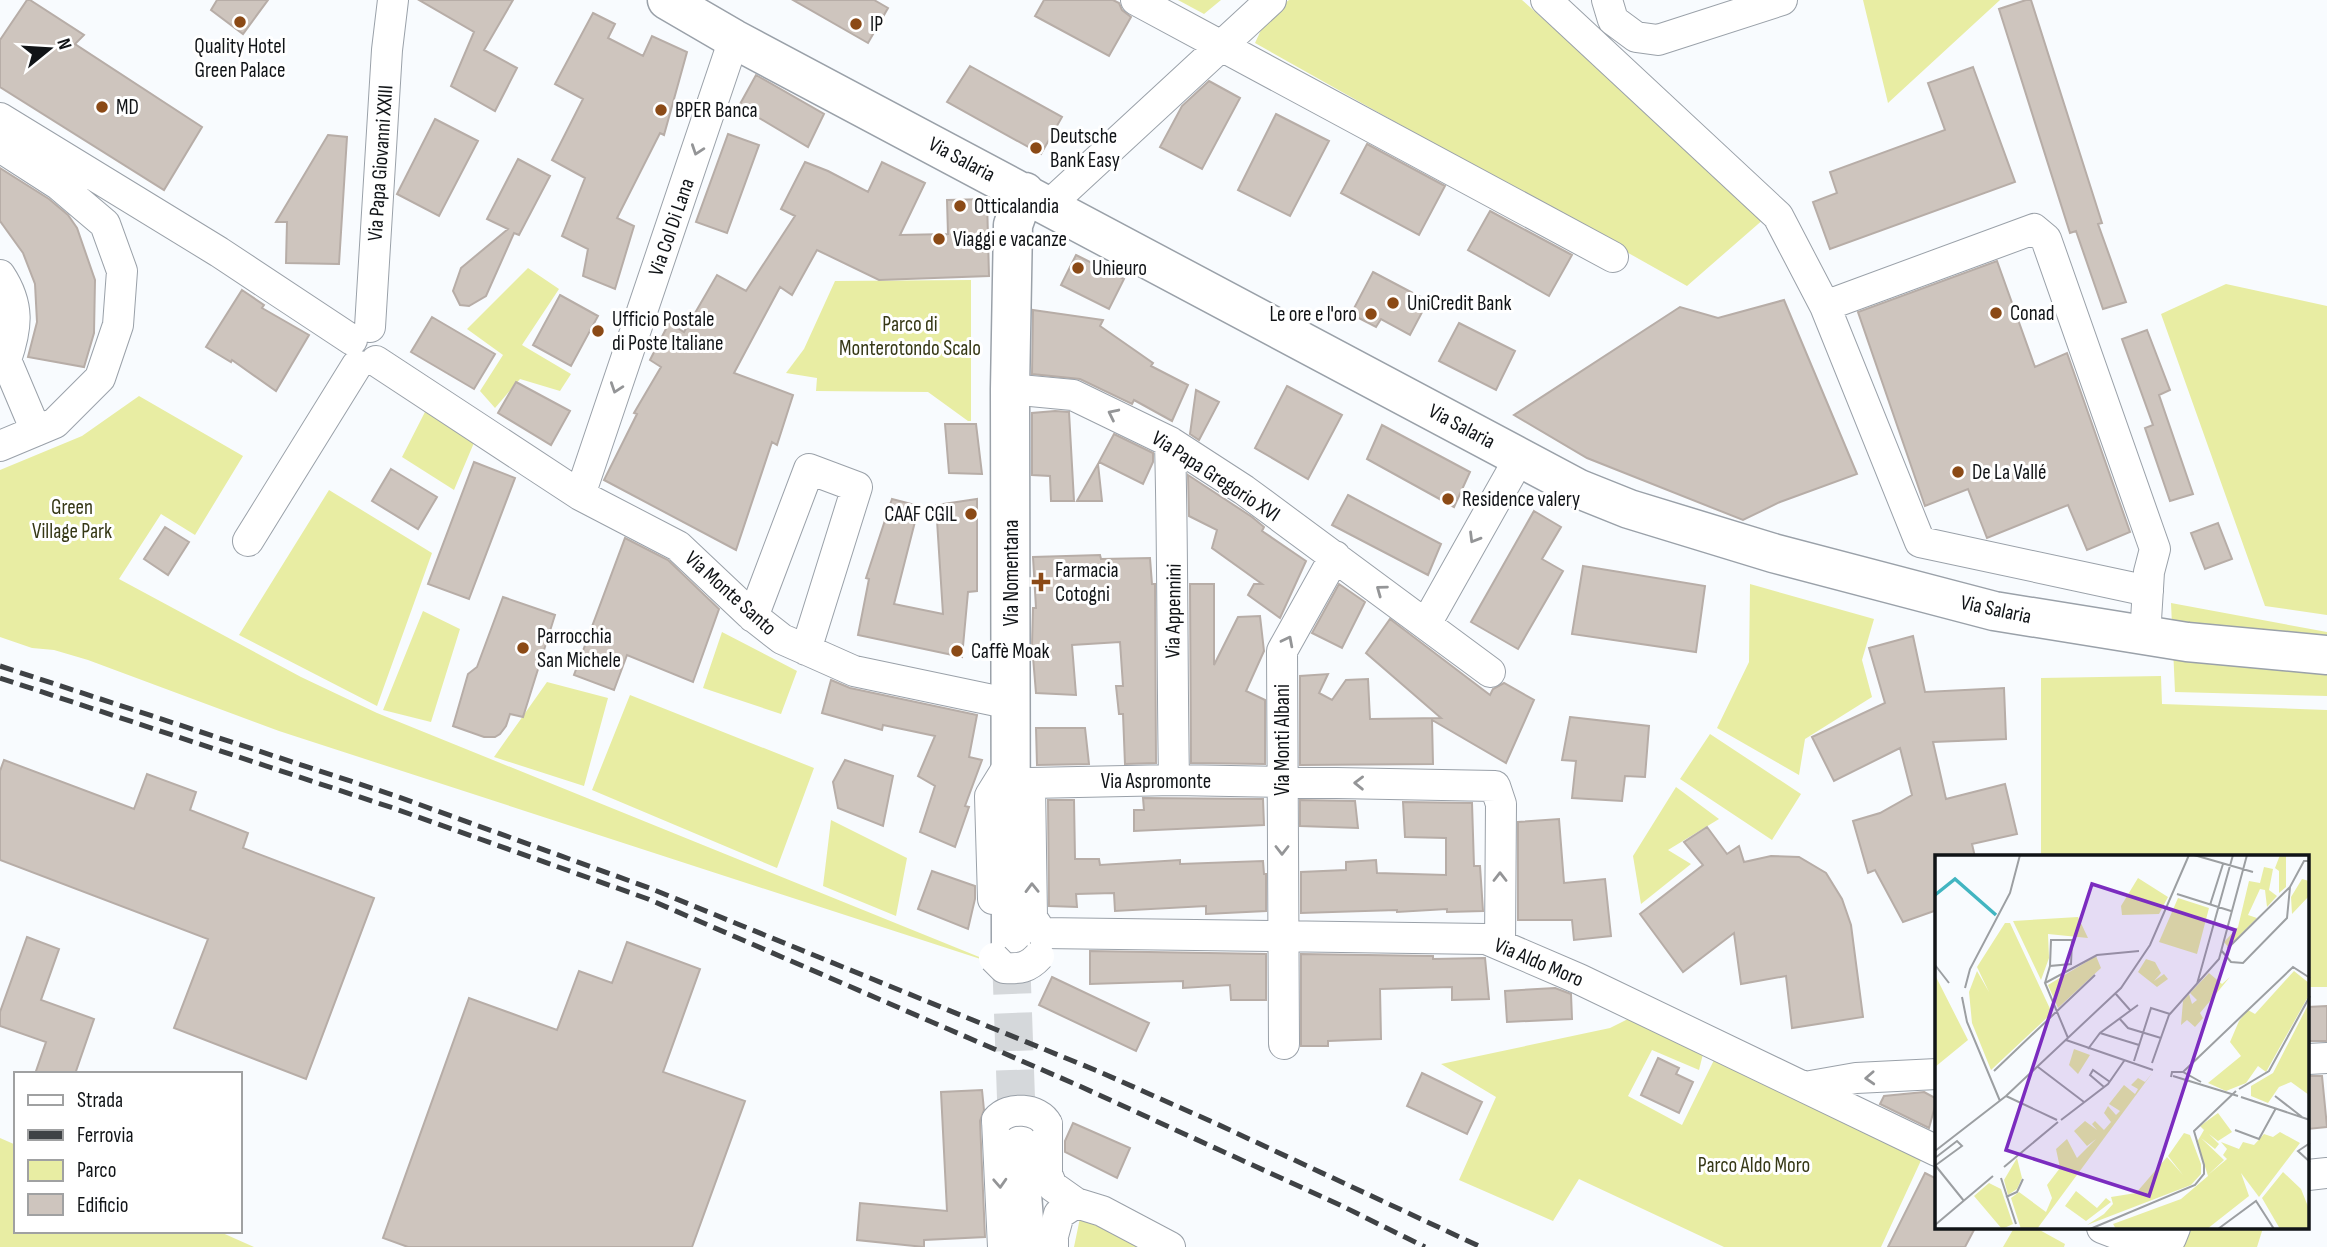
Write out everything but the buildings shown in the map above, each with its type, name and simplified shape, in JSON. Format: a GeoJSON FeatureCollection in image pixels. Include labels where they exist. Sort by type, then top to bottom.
{"type":"FeatureCollection","features":[{"type":"Feature","properties":{"kind":"main road","name":"Via Salaria"},"geometry":{"type":"LineString","coordinates":[[667,0],[734,39],[1579,489],[1629,509],[1773,554],[1994,611],[2187,642],[2327,655]]}},
{"type":"Feature","properties":{"kind":"main road","name":"Via Nomentana"},"geometry":{"type":"LineString","coordinates":[[1015,957],[1021,773],[1012,704],[1010,389],[1013,225],[1037,199]]}},
{"type":"Feature","properties":{"kind":"main road"},"geometry":{"type":"LineString","coordinates":[[1020,1124],[1026,1247]]}},
{"type":"Feature","properties":{"kind":"street","name":"Via Papa Giovanni XXIII"},"geometry":{"type":"LineString","coordinates":[[364,348],[393,0]]}},
{"type":"Feature","properties":{"kind":"street"},"geometry":{"type":"LineString","coordinates":[[1136,0],[1613,257]]}},
{"type":"Feature","properties":{"kind":"street"},"geometry":{"type":"LineString","coordinates":[[1037,199],[1270,0]]}},
{"type":"Feature","properties":{"kind":"street"},"geometry":{"type":"LineString","coordinates":[[1546,0],[1778,216],[1825,306],[1920,542],[2148,592]]}},
{"type":"Feature","properties":{"kind":"street"},"geometry":{"type":"LineString","coordinates":[[1607,0],[1613,20],[1636,37],[1658,40],[1782,0]]}},
{"type":"Feature","properties":{"kind":"street","name":"Via Col Di Lana"},"geometry":{"type":"LineString","coordinates":[[580,495],[734,39]]}},
{"type":"Feature","properties":{"kind":"street","name":"Via Monte Santo"},"geometry":{"type":"LineString","coordinates":[[0,126],[224,242],[364,348],[580,495],[678,546],[753,617],[782,639],[854,671],[1012,704]]}},
{"type":"Feature","properties":{"kind":"street"},"geometry":{"type":"LineString","coordinates":[[0,126],[59,185],[105,224],[122,271],[118,325],[100,378],[55,423],[0,446]]}},
{"type":"Feature","properties":{"kind":"street"},"geometry":{"type":"LineString","coordinates":[[1825,306],[2034,229],[2046,239],[2155,549],[2149,572],[2145,636]]}},
{"type":"Feature","properties":{"kind":"street"},"geometry":{"type":"LineString","coordinates":[[2,281],[15,308],[15,334],[3,360],[36,431]]}},
{"type":"Feature","properties":{"kind":"street"},"geometry":{"type":"LineString","coordinates":[[248,541],[364,348]]}},
{"type":"Feature","properties":{"kind":"street","name":"Via Papa Gregorio XVI"},"geometry":{"type":"LineString","coordinates":[[1010,389],[1073,396],[1170,442],[1244,490],[1490,672]]}},
{"type":"Feature","properties":{"kind":"street","name":"Via Appennini"},"geometry":{"type":"LineString","coordinates":[[1170,442],[1174,565],[1174,780]]}},
{"type":"Feature","properties":{"kind":"street"},"geometry":{"type":"LineString","coordinates":[[1426,624],[1520,457]]}},
{"type":"Feature","properties":{"kind":"street"},"geometry":{"type":"LineString","coordinates":[[753,617],[809,469],[857,487],[806,650]]}},
{"type":"Feature","properties":{"kind":"street","name":"Via Monti Albani"},"geometry":{"type":"LineString","coordinates":[[1284,1044],[1282,651],[1335,556]]}},
{"type":"Feature","properties":{"kind":"street"},"geometry":{"type":"LineString","coordinates":[[1021,773],[1032,918],[1042,933],[1062,935]]}},
{"type":"Feature","properties":{"kind":"street","name":"Via Aspromonte"},"geometry":{"type":"LineString","coordinates":[[1021,773],[1174,780],[1495,786],[1501,804],[1500,945]]}},
{"type":"Feature","properties":{"kind":"street"},"geometry":{"type":"LineString","coordinates":[[1015,957],[1062,935]]}},
{"type":"Feature","properties":{"kind":"street","name":"Via Aldo Moro"},"geometry":{"type":"LineString","coordinates":[[1062,935],[1486,939],[1579,979],[1935,1150]]}},
{"type":"Feature","properties":{"kind":"street"},"geometry":{"type":"LineString","coordinates":[[1805,1087],[1856,1078],[1935,1074]]}},
{"type":"Feature","properties":{"kind":"street"},"geometry":{"type":"LineString","coordinates":[[1020,1124],[1052,1185],[1076,1203],[1102,1211],[1170,1247]]}},
{"type":"Feature","properties":{"kind":"street"},"geometry":{"type":"LineString","coordinates":[[1003,1247],[1020,1124]]}},
{"type":"Feature","properties":{"kind":"street"},"geometry":{"type":"LineString","coordinates":[[1053,1247],[1059,1214],[1076,1203]]}},
{"type":"Feature","properties":{"kind":"street"},"geometry":{"type":"LineString","coordinates":[[2091,1247],[2101,1230]]}},
{"type":"Feature","properties":{"kind":"street"},"geometry":{"type":"LineString","coordinates":[[2107,1230],[2146,1245],[2174,1237]]}},
{"type":"Feature","properties":{"kind":"green space"},"geometry":{"type":"Polygon","coordinates":[[[1178,0],[1221,0],[1204,14],[1178,0]]]}},
{"type":"Feature","properties":{"kind":"green space"},"geometry":{"type":"Polygon","coordinates":[[[1289,0],[1522,0],[1765,218],[1687,286],[1255,43],[1267,17],[1289,0]]]}},
{"type":"Feature","properties":{"kind":"green space"},"geometry":{"type":"Polygon","coordinates":[[[1863,0],[2000,0],[1888,103],[1863,0]]]}},
{"type":"Feature","properties":{"kind":"green space"},"geometry":{"type":"Polygon","coordinates":[[[528,268],[559,289],[522,345],[571,374],[560,391],[520,379],[495,408],[480,391],[503,355],[467,329],[528,268]]]}},
{"type":"Feature","properties":{"kind":"green space","name":"Parco di Monterotondo Scalo"},"geometry":{"type":"Polygon","coordinates":[[[971,280],[971,421],[928,392],[816,391],[817,378],[786,373],[804,349],[835,281],[971,280]]]}},
{"type":"Feature","properties":{"kind":"green space"},"geometry":{"type":"Polygon","coordinates":[[[2226,284],[2327,306],[2327,615],[2265,606],[2161,314],[2226,284]]]}},
{"type":"Feature","properties":{"kind":"green space","name":"Green Village Park"},"geometry":{"type":"Polygon","coordinates":[[[139,396],[243,456],[195,535],[161,514],[119,579],[301,677],[377,713],[999,965],[279,731],[88,660],[54,650],[32,648],[0,637],[0,470],[82,436],[139,396]]]}},
{"type":"Feature","properties":{"kind":"green space"},"geometry":{"type":"Polygon","coordinates":[[[427,408],[476,438],[454,490],[402,457],[427,408]]]}},
{"type":"Feature","properties":{"kind":"green space"},"geometry":{"type":"Polygon","coordinates":[[[329,490],[432,553],[377,706],[239,635],[329,490]]]}},
{"type":"Feature","properties":{"kind":"green space"},"geometry":{"type":"Polygon","coordinates":[[[1750,584],[1874,619],[1862,660],[1872,697],[1805,739],[1799,775],[1717,728],[1749,662],[1750,584]]]}},
{"type":"Feature","properties":{"kind":"green space"},"geometry":{"type":"Polygon","coordinates":[[[2171,603],[2327,632],[2327,696],[2175,692],[2171,603]]]}},
{"type":"Feature","properties":{"kind":"green space"},"geometry":{"type":"Polygon","coordinates":[[[423,611],[460,629],[431,722],[383,710],[423,611]]]}},
{"type":"Feature","properties":{"kind":"green space"},"geometry":{"type":"Polygon","coordinates":[[[722,632],[797,671],[781,714],[703,688],[722,632]]]}},
{"type":"Feature","properties":{"kind":"green space"},"geometry":{"type":"Polygon","coordinates":[[[2161,676],[2162,704],[2327,710],[2327,987],[2310,987],[2310,855],[2041,855],[2041,678],[2161,676]]]}},
{"type":"Feature","properties":{"kind":"green space"},"geometry":{"type":"Polygon","coordinates":[[[547,682],[608,698],[584,786],[494,757],[547,682]]]}},
{"type":"Feature","properties":{"kind":"green space"},"geometry":{"type":"Polygon","coordinates":[[[630,695],[814,768],[777,868],[592,790],[630,695]]]}},
{"type":"Feature","properties":{"kind":"green space"},"geometry":{"type":"Polygon","coordinates":[[[1710,734],[1801,794],[1772,840],[1680,779],[1710,734]]]}},
{"type":"Feature","properties":{"kind":"green space"},"geometry":{"type":"Polygon","coordinates":[[[1676,787],[1719,819],[1668,850],[1691,864],[1641,904],[1633,856],[1676,787]]]}},
{"type":"Feature","properties":{"kind":"green space"},"geometry":{"type":"Polygon","coordinates":[[[831,820],[907,858],[896,916],[823,886],[831,820]]]}},
{"type":"Feature","properties":{"kind":"green space","name":"Parco Aldo Moro"},"geometry":{"type":"Polygon","coordinates":[[[1636,1015],[1705,1046],[1699,1070],[1652,1050],[1628,1096],[1682,1125],[1716,1056],[1924,1154],[1881,1247],[1724,1247],[1579,1179],[1553,1221],[1459,1180],[1496,1097],[1441,1064],[1610,1028],[1636,1015]]]}},
{"type":"Feature","properties":{"kind":"green space"},"geometry":{"type":"Polygon","coordinates":[[[0,1138],[14,1144],[14,1233],[222,1233],[254,1247],[0,1247],[0,1138]]]}},
{"type":"Feature","properties":{"kind":"green space"},"geometry":{"type":"Polygon","coordinates":[[[1081,1213],[1153,1247],[1074,1247],[1081,1213]]]}},
{"type":"Feature","properties":{"kind":"green space"},"geometry":{"type":"Polygon","coordinates":[[[2013,1230],[2040,1230],[2065,1244],[2064,1247],[2003,1247],[2013,1230]]]}},
{"type":"Feature","properties":{"kind":"green space"},"geometry":{"type":"Polygon","coordinates":[[[2180,1230],[2262,1230],[2257,1247],[2184,1247],[2176,1237],[2180,1230]]]}},
{"type":"Feature","properties":{"kind":"tunnel"},"geometry":{"type":"LineString","coordinates":[[1011,956],[1017,1127]]}},
{"type":"Feature","properties":{"kind":"railway"},"geometry":{"type":"LineString","coordinates":[[0,666],[396,796],[652,889],[1100,1072],[1481,1247]]}},
{"type":"Feature","properties":{"kind":"railway"},"geometry":{"type":"LineString","coordinates":[[0,678],[393,808],[648,899],[1075,1084],[1340,1205],[1425,1247]]}},
{"type":"Feature","properties":{"kind":"place","name":"Quality Hotel Green Palace"},"geometry":{"type":"Point","coordinates":[240,22]}},
{"type":"Feature","properties":{"kind":"place","name":"IP"},"geometry":{"type":"Point","coordinates":[856,24]}},
{"type":"Feature","properties":{"kind":"place","name":"MD"},"geometry":{"type":"Point","coordinates":[102,107]}},
{"type":"Feature","properties":{"kind":"place","name":"BPER Banca"},"geometry":{"type":"Point","coordinates":[661,110]}},
{"type":"Feature","properties":{"kind":"place","name":"Deutsche Bank Easy"},"geometry":{"type":"Point","coordinates":[1036,148]}},
{"type":"Feature","properties":{"kind":"place","name":"Otticalandia"},"geometry":{"type":"Point","coordinates":[960,206]}},
{"type":"Feature","properties":{"kind":"place","name":"Viaggi e vacanze"},"geometry":{"type":"Point","coordinates":[939,239]}},
{"type":"Feature","properties":{"kind":"place","name":"Unieuro"},"geometry":{"type":"Point","coordinates":[1078,268]}},
{"type":"Feature","properties":{"kind":"place","name":"UniCredit Bank"},"geometry":{"type":"Point","coordinates":[1393,303]}},
{"type":"Feature","properties":{"kind":"place","name":"Conad"},"geometry":{"type":"Point","coordinates":[1996,313]}},
{"type":"Feature","properties":{"kind":"place","name":"Le ore e l'oro"},"geometry":{"type":"Point","coordinates":[1371,314]}},
{"type":"Feature","properties":{"kind":"place","name":"Ufficio Postale di Poste Italiane"},"geometry":{"type":"Point","coordinates":[598,331]}},
{"type":"Feature","properties":{"kind":"place","name":"De La Vallé"},"geometry":{"type":"Point","coordinates":[1958,472]}},
{"type":"Feature","properties":{"kind":"place","name":"Residence valery"},"geometry":{"type":"Point","coordinates":[1448,499]}},
{"type":"Feature","properties":{"kind":"place","name":"CAAF CGIL"},"geometry":{"type":"Point","coordinates":[971,514]}},
{"type":"Feature","properties":{"kind":"place","name":"Farmacia Cotogni"},"geometry":{"type":"Point","coordinates":[1041,582]}},
{"type":"Feature","properties":{"kind":"place","name":"Parrocchia San Michele"},"geometry":{"type":"Point","coordinates":[523,648]}},
{"type":"Feature","properties":{"kind":"place","name":"Caffè Moak"},"geometry":{"type":"Point","coordinates":[957,651]}}]}
